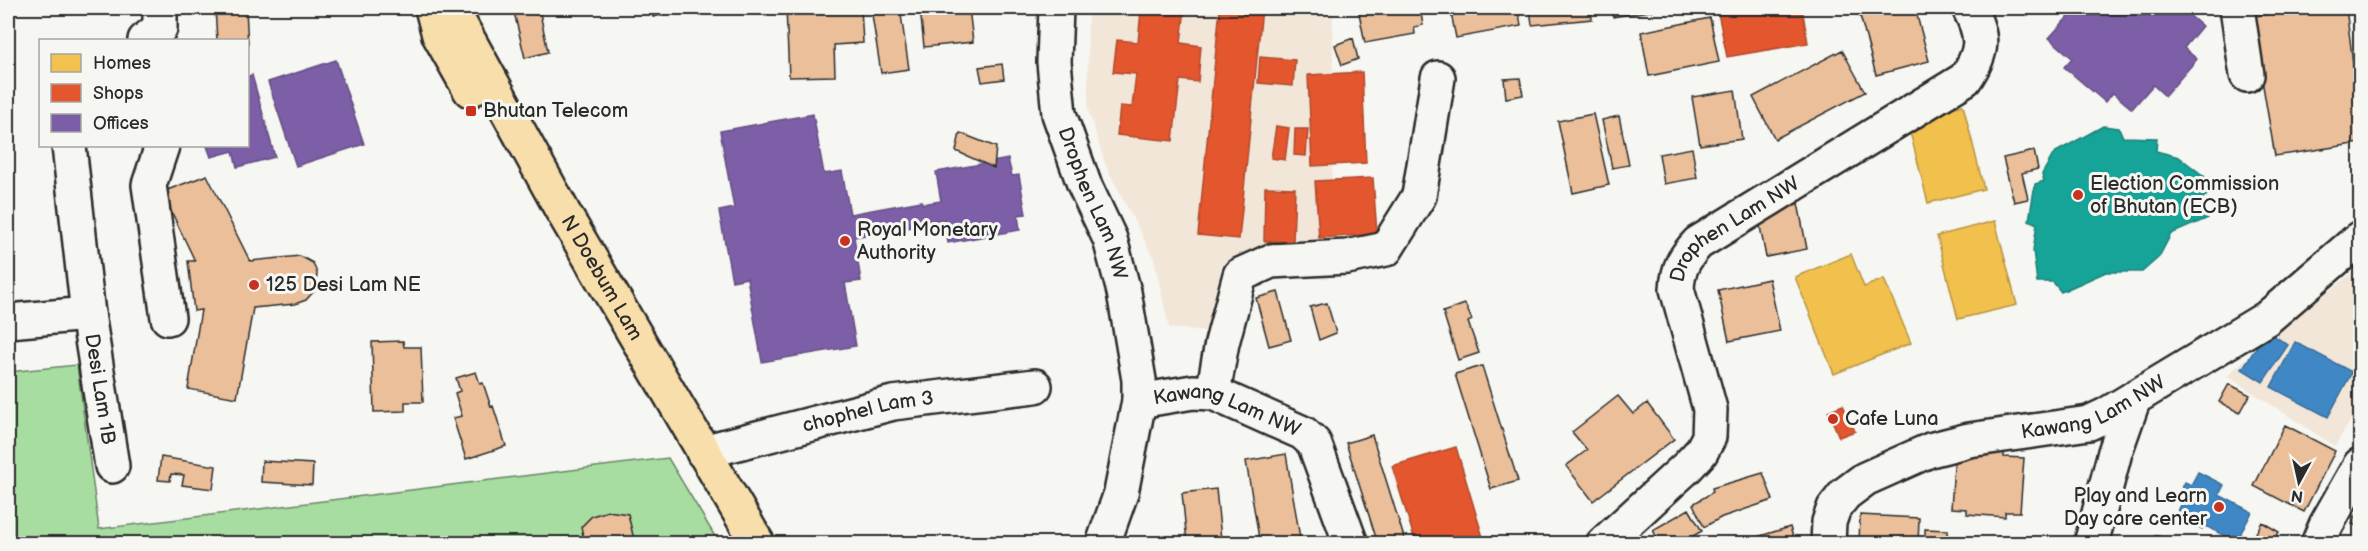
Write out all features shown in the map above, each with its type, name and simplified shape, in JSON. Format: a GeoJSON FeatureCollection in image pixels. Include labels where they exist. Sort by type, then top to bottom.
{"type":"FeatureCollection","features":[{"type":"Feature","properties":{"kind":"main road","name":"N Doebum Lam"},"geometry":{"type":"LineString","coordinates":[[432,8],[439,35],[732,543]]}},
{"type":"Feature","properties":{"kind":"main road","name":"N Doebum Lam"},"geometry":{"type":"LineString","coordinates":[[454,8],[457,19],[563,212],[758,543]]}},
{"type":"Feature","properties":{"kind":"street","name":"Drophen Lam NW"},"geometry":{"type":"LineString","coordinates":[[1056,8],[1053,62],[1059,114],[1084,184],[1110,239],[1124,292],[1139,380],[1139,400]]}},
{"type":"Feature","properties":{"kind":"street","name":"Drophen Lam NW"},"geometry":{"type":"LineString","coordinates":[[1603,543],[1687,466],[1701,452],[1709,437],[1710,409],[1677,289],[1678,272],[1685,257],[1698,243],[1965,80],[1976,64],[1981,46],[1979,27],[1969,8]]}},
{"type":"Feature","properties":{"kind":"street"},"geometry":{"type":"LineString","coordinates":[[2237,8],[2247,75]]}},
{"type":"Feature","properties":{"kind":"street"},"geometry":{"type":"LineString","coordinates":[[1213,393],[1222,343],[1240,275],[1271,261],[1347,257],[1386,249],[1419,196],[1437,78]]}},
{"type":"Feature","properties":{"kind":"street","name":"Desi Lam 1B"},"geometry":{"type":"LineString","coordinates":[[69,147],[87,314],[112,466]]}},
{"type":"Feature","properties":{"kind":"street"},"geometry":{"type":"LineString","coordinates":[[162,147],[149,185],[168,318]]}},
{"type":"Feature","properties":{"kind":"street","name":"Kawang Lam NW"},"geometry":{"type":"LineString","coordinates":[[1828,543],[1828,522],[1834,508],[1845,494],[1865,478],[1930,450],[1969,440],[2089,423],[2267,318],[2361,238]]}},
{"type":"Feature","properties":{"kind":"street"},"geometry":{"type":"LineString","coordinates":[[8,321],[87,314]]}},
{"type":"Feature","properties":{"kind":"street","name":"chophel Lam 3"},"geometry":{"type":"LineString","coordinates":[[703,452],[893,403],[1035,386]]}},
{"type":"Feature","properties":{"kind":"street","name":"Kawang Lam NW"},"geometry":{"type":"LineString","coordinates":[[1103,543],[1121,493],[1139,400],[1193,392],[1213,393],[1287,425],[1303,433],[1314,443],[1351,543]]}},
{"type":"Feature","properties":{"kind":"street"},"geometry":{"type":"LineString","coordinates":[[2091,543],[2115,452],[2134,398]]}},
{"type":"Feature","properties":{"kind":"street"},"geometry":{"type":"LineString","coordinates":[[2318,543],[2361,465]]}},
{"type":"Feature","properties":{"kind":"shaded area"},"geometry":{"type":"Polygon","coordinates":[[[1088,8],[1333,8],[1332,273],[1221,265],[1217,332],[1169,328],[1154,259],[1106,166],[1088,110],[1088,8]]]}},
{"type":"Feature","properties":{"kind":"shaded area"},"geometry":{"type":"Polygon","coordinates":[[[2360,267],[2360,405],[2335,446],[2227,376],[2269,338],[2360,267]]]}},
{"type":"Feature","properties":{"kind":"green space"},"geometry":{"type":"Polygon","coordinates":[[[77,365],[99,529],[668,458],[719,543],[8,544],[8,372],[77,365]]]}},
{"type":"Feature","properties":{"kind":"building: Homes"},"geometry":{"type":"Polygon","coordinates":[[[1963,105],[1984,189],[1928,203],[1907,120],[1963,105]]]}},
{"type":"Feature","properties":{"kind":"building: Homes"},"geometry":{"type":"Polygon","coordinates":[[[1995,221],[2017,305],[1958,319],[1937,236],[1995,221]]]}},
{"type":"Feature","properties":{"kind":"building: Homes"},"geometry":{"type":"Polygon","coordinates":[[[1851,254],[1864,287],[1884,279],[1911,343],[1834,374],[1795,277],[1851,254]]]}},
{"type":"Feature","properties":{"kind":"building: Shops"},"geometry":{"type":"Polygon","coordinates":[[[1127,8],[1185,8],[1181,43],[1201,46],[1198,82],[1180,80],[1173,141],[1117,135],[1120,106],[1132,107],[1136,74],[1113,72],[1117,40],[1138,42],[1141,11],[1127,10],[1127,8]]]}},
{"type":"Feature","properties":{"kind":"building: Shops"},"geometry":{"type":"Polygon","coordinates":[[[1220,8],[1262,8],[1239,239],[1198,235],[1220,8]]]}},
{"type":"Feature","properties":{"kind":"building: Shops"},"geometry":{"type":"Polygon","coordinates":[[[1717,8],[1802,8],[1808,43],[1727,57],[1717,8]]]}},
{"type":"Feature","properties":{"kind":"building: Shops"},"geometry":{"type":"Polygon","coordinates":[[[1260,57],[1295,60],[1293,86],[1258,83],[1260,57]]]}},
{"type":"Feature","properties":{"kind":"building: Shops"},"geometry":{"type":"Polygon","coordinates":[[[1362,72],[1366,163],[1312,166],[1308,75],[1362,72]]]}},
{"type":"Feature","properties":{"kind":"building: Shops"},"geometry":{"type":"Polygon","coordinates":[[[1276,126],[1289,128],[1285,160],[1271,158],[1276,126]]]}},
{"type":"Feature","properties":{"kind":"building: Shops"},"geometry":{"type":"Polygon","coordinates":[[[1295,129],[1308,129],[1306,156],[1294,155],[1295,129]]]}},
{"type":"Feature","properties":{"kind":"building: Shops"},"geometry":{"type":"Polygon","coordinates":[[[1373,178],[1377,234],[1319,238],[1315,181],[1373,178]]]}},
{"type":"Feature","properties":{"kind":"building: Shops"},"geometry":{"type":"Polygon","coordinates":[[[1265,187],[1295,188],[1293,242],[1264,241],[1265,187]]]}},
{"type":"Feature","properties":{"kind":"building: Shops"},"geometry":{"type":"Polygon","coordinates":[[[1843,405],[1855,431],[1839,437],[1828,411],[1843,405]]]}},
{"type":"Feature","properties":{"kind":"building: Shops"},"geometry":{"type":"Polygon","coordinates":[[[1456,447],[1485,544],[1416,544],[1392,466],[1456,447]]]}},
{"type":"Feature","properties":{"kind":"building: Shops"},"geometry":{"type":"Polygon","coordinates":[[[1988,539],[2007,540],[2007,544],[1986,544],[1988,539]]]}},
{"type":"Feature","properties":{"kind":"building: Offices"},"geometry":{"type":"Polygon","coordinates":[[[2076,8],[2181,8],[2202,26],[2184,48],[2197,59],[2165,96],[2153,85],[2132,109],[2113,93],[2105,102],[2064,67],[2072,58],[2049,38],[2076,8]]]}},
{"type":"Feature","properties":{"kind":"building: Offices"},"geometry":{"type":"Polygon","coordinates":[[[336,60],[364,144],[296,166],[268,82],[336,60]]]}},
{"type":"Feature","properties":{"kind":"building: Offices"},"geometry":{"type":"Polygon","coordinates":[[[252,75],[275,157],[237,167],[233,151],[211,157],[207,147],[249,147],[249,76],[252,75]]]}},
{"type":"Feature","properties":{"kind":"building: Offices"},"geometry":{"type":"Polygon","coordinates":[[[813,114],[824,174],[842,171],[850,214],[922,201],[922,204],[941,201],[936,172],[1008,159],[1012,176],[1019,175],[1026,214],[1018,215],[1020,230],[948,243],[944,219],[924,222],[925,225],[854,237],[861,281],[845,283],[856,346],[762,362],[747,278],[732,281],[719,211],[734,208],[720,131],[813,114]]]}},
{"type":"Feature","properties":{"kind":"building: Schools"},"geometry":{"type":"Polygon","coordinates":[[[2267,331],[2288,345],[2263,382],[2242,369],[2267,331]]]}},
{"type":"Feature","properties":{"kind":"building: Schools"},"geometry":{"type":"Polygon","coordinates":[[[2295,342],[2352,372],[2328,417],[2271,387],[2295,342]]]}},
{"type":"Feature","properties":{"kind":"building: Schools"},"geometry":{"type":"Polygon","coordinates":[[[2198,472],[2224,485],[2219,495],[2252,512],[2236,542],[2204,525],[2202,529],[2176,515],[2183,501],[2177,498],[2185,482],[2191,485],[2198,472]]]}},
{"type":"Feature","properties":{"kind":"building: Public"},"geometry":{"type":"Polygon","coordinates":[[[2103,126],[2119,128],[2123,137],[2157,138],[2156,151],[2179,157],[2209,180],[2215,190],[2201,199],[2208,218],[2171,234],[2159,257],[2142,272],[2106,272],[2061,292],[2053,282],[2037,282],[2033,250],[2037,224],[2029,220],[2035,184],[2044,181],[2042,174],[2054,153],[2103,126]]]}},
{"type":"Feature","properties":{"kind":"building: Public"},"geometry":{"type":"Polygon","coordinates":[[[2155,535],[2186,544],[2152,544],[2155,535]]]}},
{"type":"Feature","properties":{"kind":"building: Other"},"geometry":{"type":"Polygon","coordinates":[[[215,8],[246,8],[248,39],[217,39],[215,8]]]}},
{"type":"Feature","properties":{"kind":"building: Other"},"geometry":{"type":"Polygon","coordinates":[[[513,8],[539,8],[548,52],[525,58],[513,8]]]}},
{"type":"Feature","properties":{"kind":"building: Other"},"geometry":{"type":"Polygon","coordinates":[[[650,8],[681,8],[682,10],[653,17],[650,8]]]}},
{"type":"Feature","properties":{"kind":"building: Other"},"geometry":{"type":"Polygon","coordinates":[[[786,8],[861,8],[863,43],[834,45],[835,76],[789,77],[786,8]]]}},
{"type":"Feature","properties":{"kind":"building: Other"},"geometry":{"type":"Polygon","coordinates":[[[871,8],[900,8],[909,69],[881,73],[871,8]]]}},
{"type":"Feature","properties":{"kind":"building: Other"},"geometry":{"type":"Polygon","coordinates":[[[920,8],[969,8],[973,42],[924,47],[920,8]]]}},
{"type":"Feature","properties":{"kind":"building: Other"},"geometry":{"type":"Polygon","coordinates":[[[1358,8],[1420,8],[1423,25],[1414,27],[1415,34],[1365,43],[1358,8]]]}},
{"type":"Feature","properties":{"kind":"building: Other"},"geometry":{"type":"Polygon","coordinates":[[[1450,8],[1518,8],[1521,26],[1456,38],[1450,8]]]}},
{"type":"Feature","properties":{"kind":"building: Other"},"geometry":{"type":"Polygon","coordinates":[[[1530,8],[1591,8],[1592,19],[1532,25],[1530,8]]]}},
{"type":"Feature","properties":{"kind":"building: Other"},"geometry":{"type":"Polygon","coordinates":[[[1611,8],[1668,8],[1613,17],[1611,8]]]}},
{"type":"Feature","properties":{"kind":"building: Other"},"geometry":{"type":"Polygon","coordinates":[[[1858,8],[1915,8],[1929,61],[1876,75],[1858,8]]]}},
{"type":"Feature","properties":{"kind":"building: Other"},"geometry":{"type":"Polygon","coordinates":[[[2346,8],[2360,120],[2360,143],[2275,156],[2251,16],[2346,8]]]}},
{"type":"Feature","properties":{"kind":"building: Other"},"geometry":{"type":"Polygon","coordinates":[[[1710,18],[1719,62],[1649,76],[1641,32],[1710,18]]]}},
{"type":"Feature","properties":{"kind":"building: Other"},"geometry":{"type":"Polygon","coordinates":[[[1353,38],[1358,59],[1342,65],[1335,45],[1353,38]]]}},
{"type":"Feature","properties":{"kind":"building: Other"},"geometry":{"type":"Polygon","coordinates":[[[1842,50],[1865,92],[1775,139],[1753,97],[1842,50]]]}},
{"type":"Feature","properties":{"kind":"building: Other"},"geometry":{"type":"Polygon","coordinates":[[[1002,64],[1004,79],[982,82],[979,67],[1002,64]]]}},
{"type":"Feature","properties":{"kind":"building: Other"},"geometry":{"type":"Polygon","coordinates":[[[1520,78],[1523,95],[1506,98],[1504,79],[1520,78]]]}},
{"type":"Feature","properties":{"kind":"building: Other"},"geometry":{"type":"Polygon","coordinates":[[[1735,90],[1742,139],[1700,145],[1692,97],[1735,90]]]}},
{"type":"Feature","properties":{"kind":"building: Other"},"geometry":{"type":"Polygon","coordinates":[[[1593,114],[1609,185],[1573,193],[1558,121],[1593,114]]]}},
{"type":"Feature","properties":{"kind":"building: Other"},"geometry":{"type":"Polygon","coordinates":[[[1619,116],[1629,165],[1612,168],[1602,120],[1619,116]]]}},
{"type":"Feature","properties":{"kind":"building: Other"},"geometry":{"type":"Polygon","coordinates":[[[960,133],[996,147],[994,168],[956,151],[960,133]]]}},
{"type":"Feature","properties":{"kind":"building: Other"},"geometry":{"type":"Polygon","coordinates":[[[1692,148],[1697,178],[1664,184],[1659,154],[1692,148]]]}},
{"type":"Feature","properties":{"kind":"building: Other"},"geometry":{"type":"Polygon","coordinates":[[[2034,151],[2038,169],[2022,173],[2028,199],[2014,202],[2003,158],[2034,151]]]}},
{"type":"Feature","properties":{"kind":"building: Other","name":"125 Desi Lam NE"},"geometry":{"type":"Polygon","coordinates":[[[207,175],[250,261],[300,256],[313,263],[317,273],[316,289],[306,300],[295,304],[253,308],[237,398],[188,389],[201,310],[194,311],[188,261],[195,261],[162,192],[207,175]]]}},
{"type":"Feature","properties":{"kind":"building: Other"},"geometry":{"type":"Polygon","coordinates":[[[1798,203],[1807,249],[1766,257],[1757,211],[1798,203]]]}},
{"type":"Feature","properties":{"kind":"building: Other"},"geometry":{"type":"Polygon","coordinates":[[[1769,279],[1780,331],[1729,341],[1718,290],[1769,279]]]}},
{"type":"Feature","properties":{"kind":"building: Other"},"geometry":{"type":"Polygon","coordinates":[[[1278,292],[1291,340],[1269,346],[1256,298],[1278,292]]]}},
{"type":"Feature","properties":{"kind":"building: Other"},"geometry":{"type":"Polygon","coordinates":[[[1327,303],[1336,333],[1319,340],[1310,307],[1327,303]]]}},
{"type":"Feature","properties":{"kind":"building: Other"},"geometry":{"type":"Polygon","coordinates":[[[1465,304],[1472,320],[1468,322],[1479,353],[1458,360],[1443,312],[1465,304]]]}},
{"type":"Feature","properties":{"kind":"building: Other"},"geometry":{"type":"Polygon","coordinates":[[[403,341],[404,347],[421,347],[423,402],[405,402],[405,411],[374,412],[372,342],[403,341]]]}},
{"type":"Feature","properties":{"kind":"building: Other"},"geometry":{"type":"Polygon","coordinates":[[[1482,366],[1518,481],[1491,489],[1455,374],[1482,366]]]}},
{"type":"Feature","properties":{"kind":"building: Other"},"geometry":{"type":"Polygon","coordinates":[[[476,372],[480,384],[483,383],[491,407],[493,406],[506,446],[466,459],[453,418],[462,416],[455,393],[460,391],[456,378],[476,372]]]}},
{"type":"Feature","properties":{"kind":"building: Other"},"geometry":{"type":"Polygon","coordinates":[[[2229,384],[2250,395],[2240,413],[2219,402],[2229,384]]]}},
{"type":"Feature","properties":{"kind":"building: Other"},"geometry":{"type":"Polygon","coordinates":[[[1618,396],[1633,414],[1647,403],[1674,439],[1593,501],[1566,466],[1587,450],[1572,432],[1618,396]]]}},
{"type":"Feature","properties":{"kind":"building: Other"},"geometry":{"type":"Polygon","coordinates":[[[2285,425],[2335,451],[2304,512],[2254,486],[2285,425]]]}},
{"type":"Feature","properties":{"kind":"building: Other"},"geometry":{"type":"Polygon","coordinates":[[[1372,435],[1406,544],[1378,544],[1346,443],[1372,435]]]}},
{"type":"Feature","properties":{"kind":"building: Other"},"geometry":{"type":"Polygon","coordinates":[[[1973,449],[2004,452],[2004,457],[2024,458],[2020,512],[2005,512],[2005,517],[1967,514],[1967,509],[1951,508],[1955,452],[1973,449]]]}},
{"type":"Feature","properties":{"kind":"building: Other"},"geometry":{"type":"Polygon","coordinates":[[[1286,454],[1301,544],[1260,544],[1246,461],[1286,454]]]}},
{"type":"Feature","properties":{"kind":"building: Other"},"geometry":{"type":"Polygon","coordinates":[[[161,457],[216,466],[213,489],[182,485],[184,475],[171,474],[170,481],[158,480],[161,457]]]}},
{"type":"Feature","properties":{"kind":"building: Other"},"geometry":{"type":"Polygon","coordinates":[[[262,461],[313,464],[312,485],[261,482],[262,461]]]}},
{"type":"Feature","properties":{"kind":"building: Other"},"geometry":{"type":"Polygon","coordinates":[[[1763,473],[1773,500],[1722,517],[1704,527],[1693,504],[1713,492],[1712,488],[1763,473]]]}},
{"type":"Feature","properties":{"kind":"building: Other"},"geometry":{"type":"Polygon","coordinates":[[[1216,489],[1221,539],[1187,542],[1182,493],[1216,489]]]}},
{"type":"Feature","properties":{"kind":"building: Other"},"geometry":{"type":"Polygon","coordinates":[[[2360,508],[2360,527],[2352,524],[2360,508]]]}},
{"type":"Feature","properties":{"kind":"building: Other"},"geometry":{"type":"Polygon","coordinates":[[[1689,509],[1702,531],[1679,544],[1676,544],[1674,539],[1660,544],[1653,530],[1689,509]]]}},
{"type":"Feature","properties":{"kind":"building: Other"},"geometry":{"type":"Polygon","coordinates":[[[608,511],[628,514],[635,544],[585,544],[581,527],[592,516],[608,511]]]}},
{"type":"Feature","properties":{"kind":"building: Other"},"geometry":{"type":"Polygon","coordinates":[[[1860,515],[1919,518],[1918,544],[1859,544],[1860,515]]]}},
{"type":"Feature","properties":{"kind":"building: Other"},"geometry":{"type":"Polygon","coordinates":[[[2262,522],[2279,532],[2272,544],[2250,544],[2262,522]]]}},
{"type":"Feature","properties":{"kind":"building: Other"},"geometry":{"type":"Polygon","coordinates":[[[1790,527],[1795,544],[1740,544],[1740,542],[1790,527]]]}},
{"type":"Feature","properties":{"kind":"building: Other"},"geometry":{"type":"Polygon","coordinates":[[[1925,529],[1948,530],[1948,544],[1925,544],[1925,529]]]}},
{"type":"Feature","properties":{"kind":"place","name":"Bhutan Telecom"},"geometry":{"type":"Point","coordinates":[471,111]}},
{"type":"Feature","properties":{"kind":"place","name":"Election Commission of Bhutan (ECB)"},"geometry":{"type":"Point","coordinates":[2078,195]}},
{"type":"Feature","properties":{"kind":"place","name":"Royal Monetary Authority"},"geometry":{"type":"Point","coordinates":[845,241]}},
{"type":"Feature","properties":{"kind":"place","name":"125 Desi Lam NE"},"geometry":{"type":"Point","coordinates":[254,285]}},
{"type":"Feature","properties":{"kind":"place","name":"Cafe Luna"},"geometry":{"type":"Point","coordinates":[1833,419]}},
{"type":"Feature","properties":{"kind":"place","name":"Play and Learn Day care center"},"geometry":{"type":"Point","coordinates":[2219,507]}}]}
